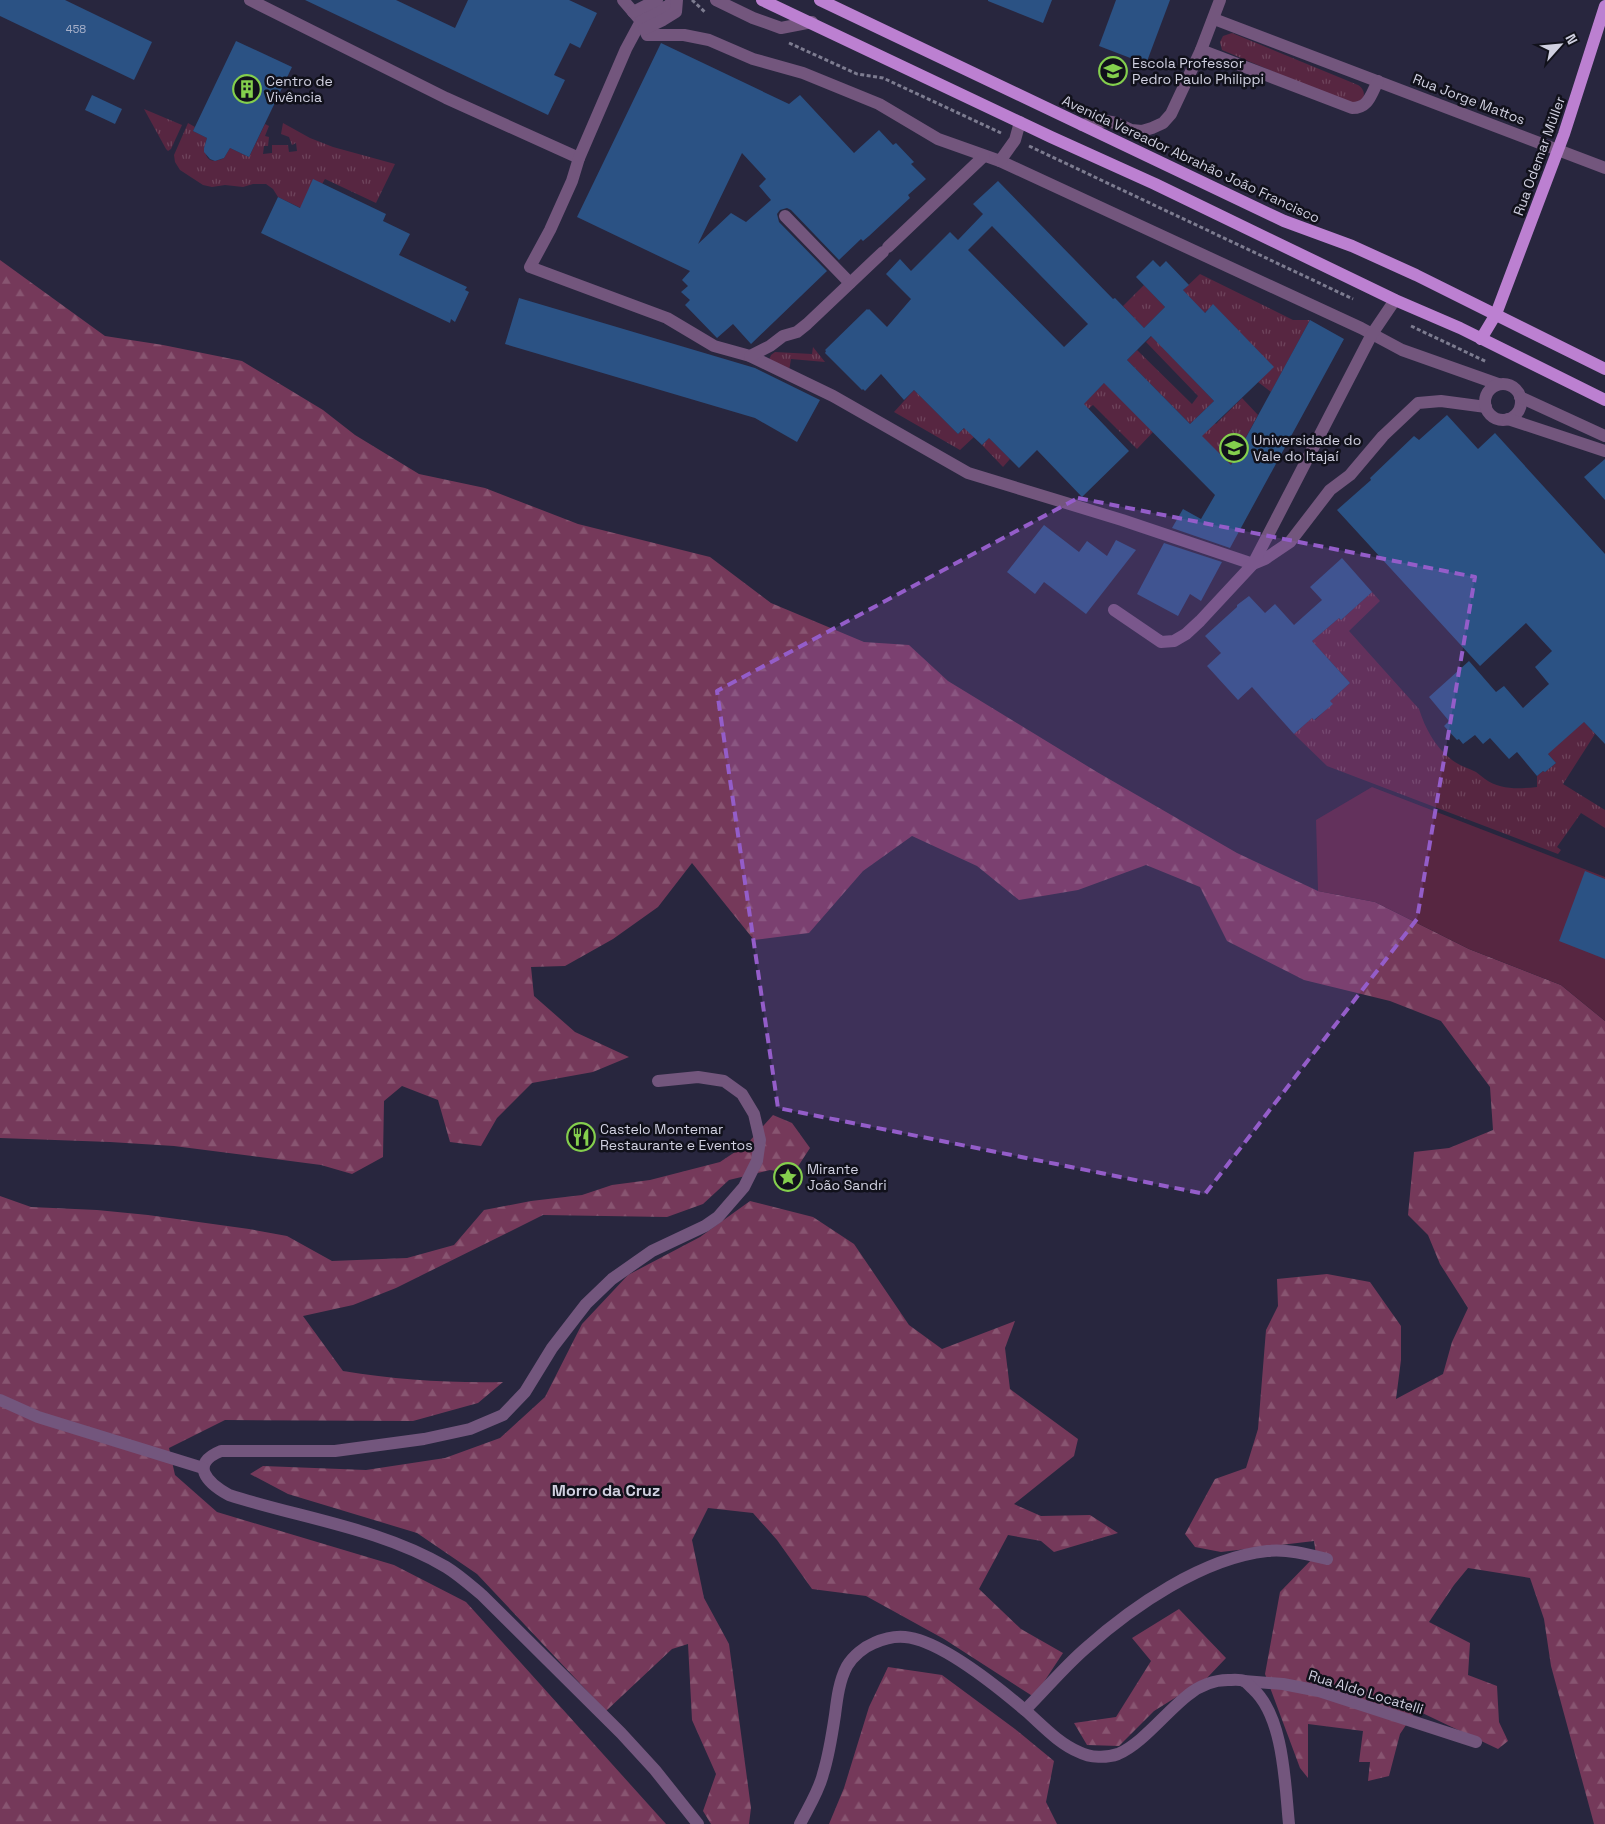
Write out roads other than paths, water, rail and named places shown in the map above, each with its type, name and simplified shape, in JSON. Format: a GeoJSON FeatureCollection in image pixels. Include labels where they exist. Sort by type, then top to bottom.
{"type":"FeatureCollection","features":[{"type":"Feature","properties":{"kind":"main road"},"geometry":{"type":"LineString","coordinates":[[762,0],[1155,184],[1395,300],[1460,328],[1605,400]]}},
{"type":"Feature","properties":{"kind":"main road","name":"Avenida Vereador Abrahão João Francisco"},"geometry":{"type":"LineString","coordinates":[[820,0],[1284,221],[1360,250],[1416,275],[1605,369]]}},
{"type":"Feature","properties":{"kind":"main road","name":"Rua Odemar Müller"},"geometry":{"type":"LineString","coordinates":[[1481,339],[1496,314],[1558,149],[1605,6]]}},
{"type":"Feature","properties":{"kind":"street"},"geometry":{"type":"LineString","coordinates":[[250,0],[446,98],[579,158]]}},
{"type":"Feature","properties":{"kind":"street"},"geometry":{"type":"LineString","coordinates":[[634,11],[657,0]]}},
{"type":"Feature","properties":{"kind":"street"},"geometry":{"type":"LineString","coordinates":[[634,11],[669,5],[675,0]]}},
{"type":"Feature","properties":{"kind":"street"},"geometry":{"type":"LineString","coordinates":[[716,0],[753,18],[781,28],[812,22]]}},
{"type":"Feature","properties":{"kind":"street"},"geometry":{"type":"LineString","coordinates":[[1082,124],[1106,121],[1116,123],[1131,130],[1142,131],[1163,123],[1171,114],[1201,50],[1220,0]]}},
{"type":"Feature","properties":{"kind":"street"},"geometry":{"type":"LineString","coordinates":[[634,11],[626,50],[579,158],[572,181],[550,230],[530,267],[667,318],[714,346],[750,356],[833,396],[968,473],[1122,520],[1254,564],[1290,542],[1330,490],[1350,475],[1383,436],[1418,404],[1441,401],[1486,407]]}},
{"type":"Feature","properties":{"kind":"street"},"geometry":{"type":"LineString","coordinates":[[634,11],[647,35],[684,35],[709,40],[753,59],[803,73],[879,104],[938,139],[1000,160],[1361,328],[1402,350],[1498,384],[1512,386],[1517,390],[1521,404],[1515,416],[1508,420]]}},
{"type":"Feature","properties":{"kind":"street","name":"Rua Jorge Mattos"},"geometry":{"type":"LineString","coordinates":[[1214,18],[1605,168]]}},
{"type":"Feature","properties":{"kind":"street"},"geometry":{"type":"LineString","coordinates":[[1201,50],[1352,108],[1360,108],[1367,103],[1378,81]]}},
{"type":"Feature","properties":{"kind":"street"},"geometry":{"type":"LineString","coordinates":[[1000,160],[1014,140],[1020,122]]}},
{"type":"Feature","properties":{"kind":"street"},"geometry":{"type":"LineString","coordinates":[[750,356],[770,346],[782,336],[797,332],[807,324],[984,156]]}},
{"type":"Feature","properties":{"kind":"street"},"geometry":{"type":"LineString","coordinates":[[785,216],[850,283]]}},
{"type":"Feature","properties":{"kind":"street"},"geometry":{"type":"LineString","coordinates":[[1114,610],[1161,642],[1174,641],[1200,622],[1254,564],[1372,334],[1395,300]]}},
{"type":"Feature","properties":{"kind":"street"},"geometry":{"type":"LineString","coordinates":[[1498,384],[1487,394],[1485,400],[1489,414],[1494,418],[1508,420],[1605,451]]}},
{"type":"Feature","properties":{"kind":"street"},"geometry":{"type":"LineString","coordinates":[[1520,397],[1605,436]]}},
{"type":"Feature","properties":{"kind":"street"},"geometry":{"type":"LineString","coordinates":[[658,1081],[698,1077],[724,1082],[742,1094],[754,1114],[760,1140],[757,1161],[744,1187],[718,1217],[705,1226],[652,1251],[612,1279],[586,1304],[552,1348],[525,1392],[503,1415],[470,1429],[424,1439],[336,1452],[221,1451],[211,1455],[202,1468],[206,1477],[217,1488],[229,1495],[380,1538],[428,1558],[458,1576],[482,1595],[621,1733],[655,1770],[698,1824]]}},
{"type":"Feature","properties":{"kind":"street"},"geometry":{"type":"LineString","coordinates":[[0,1400],[38,1417],[202,1468]]}},
{"type":"Feature","properties":{"kind":"street"},"geometry":{"type":"LineString","coordinates":[[1024,1710],[1085,1649],[1108,1629],[1168,1588],[1204,1569],[1237,1557],[1268,1551],[1294,1551],[1327,1559]]}},
{"type":"Feature","properties":{"kind":"street","name":"Rua Aldo Locatelli"},"geometry":{"type":"LineString","coordinates":[[800,1824],[823,1776],[831,1741],[840,1684],[848,1665],[859,1652],[874,1643],[892,1638],[906,1637],[925,1642],[973,1671],[1024,1710],[1058,1740],[1080,1753],[1098,1757],[1117,1754],[1134,1744],[1188,1694],[1208,1683],[1226,1680],[1283,1684],[1319,1691],[1476,1742]]}},
{"type":"Feature","properties":{"kind":"street"},"geometry":{"type":"LineString","coordinates":[[1244,1681],[1260,1696],[1269,1713],[1279,1740],[1284,1768],[1289,1824]]}},
{"type":"Feature","properties":{"kind":"place","name":"Escola Professor Pedro Paulo Philippi"},"geometry":{"type":"Point","coordinates":[1113,71]}},
{"type":"Feature","properties":{"kind":"place","name":"Centro de Vivência"},"geometry":{"type":"Point","coordinates":[247,89]}},
{"type":"Feature","properties":{"kind":"place","name":"Universidade do Vale do Itajaí"},"geometry":{"type":"Point","coordinates":[1234,448]}},
{"type":"Feature","properties":{"kind":"place","name":"Castelo Montemar Restaurante e Eventos"},"geometry":{"type":"Point","coordinates":[581,1137]}},
{"type":"Feature","properties":{"kind":"place","name":"Mirante João Sandri"},"geometry":{"type":"Point","coordinates":[788,1177]}},
{"type":"Feature","properties":{"kind":"district","name":"Morro da Cruz"},"geometry":{"type":"Point","coordinates":[606,1490]}}]}
